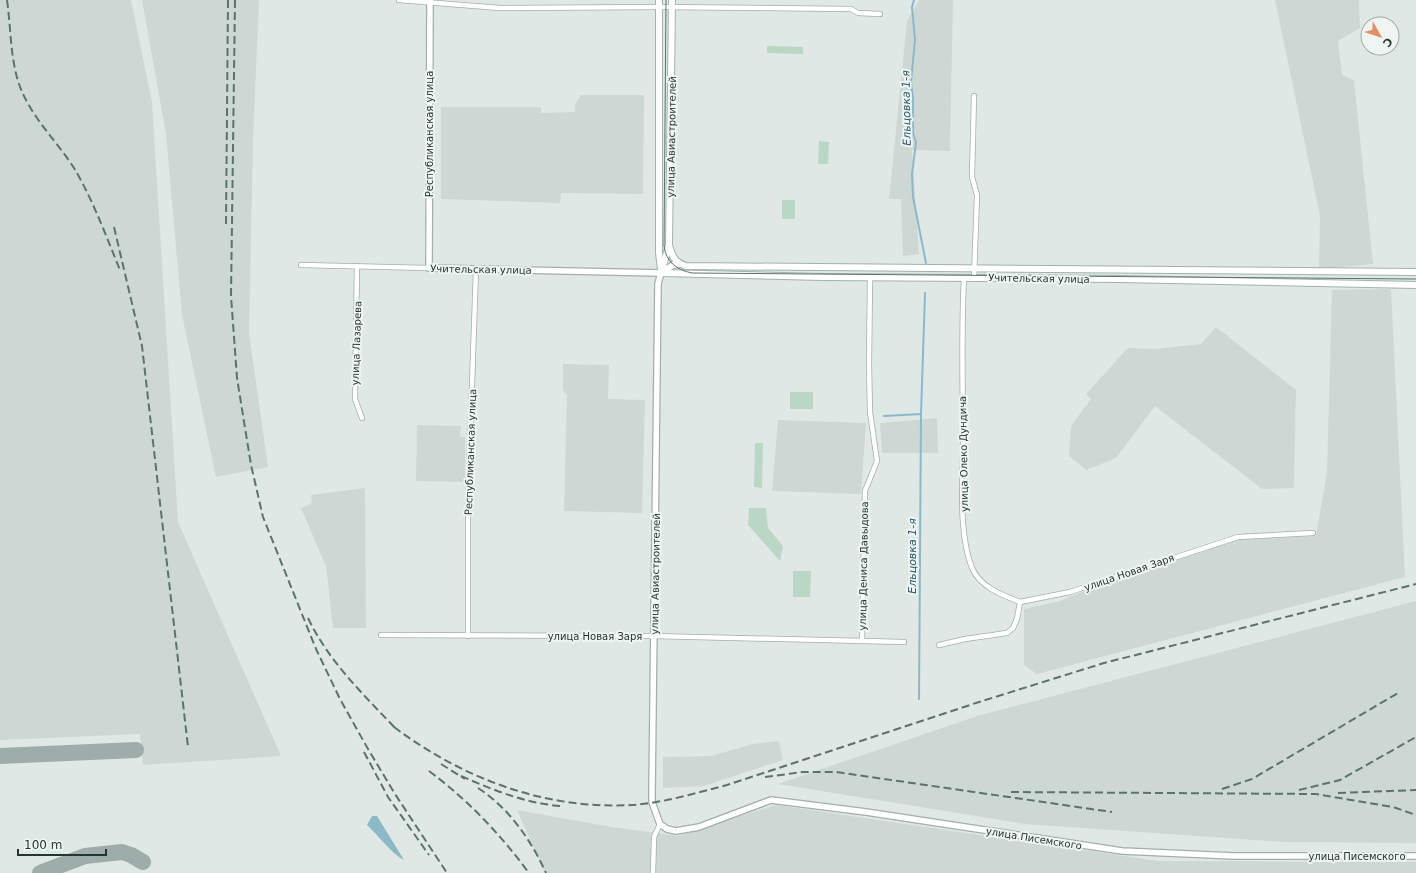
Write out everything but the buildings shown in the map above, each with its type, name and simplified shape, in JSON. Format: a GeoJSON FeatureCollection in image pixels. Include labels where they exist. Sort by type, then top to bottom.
{"type":"FeatureCollection","features":[{"type":"Feature","properties":{"kind":"main road","name":"улица Авиастроителей"},"geometry":{"type":"LineString","coordinates":[[661,273],[669,245],[672,0]]}},
{"type":"Feature","properties":{"kind":"main road","name":"улица Авиастроителей"},"geometry":{"type":"LineString","coordinates":[[659,3],[659,253],[661,273]]}},
{"type":"Feature","properties":{"kind":"main road"},"geometry":{"type":"LineString","coordinates":[[669,245],[672,257],[680,264]]}},
{"type":"Feature","properties":{"kind":"main road","name":"Учительская улица"},"geometry":{"type":"LineString","coordinates":[[661,273],[673,265],[680,264],[686,266],[1416,272]]}},
{"type":"Feature","properties":{"kind":"main road","name":"Учительская улица"},"geometry":{"type":"LineString","coordinates":[[661,273],[1416,285]]}},
{"type":"Feature","properties":{"kind":"street"},"geometry":{"type":"LineString","coordinates":[[399,0],[500,8],[659,3],[672,7],[851,9],[858,13],[880,14]]}},
{"type":"Feature","properties":{"kind":"street","name":"Республиканская улица"},"geometry":{"type":"LineString","coordinates":[[429,268],[430,2]]}},
{"type":"Feature","properties":{"kind":"street"},"geometry":{"type":"LineString","coordinates":[[974,96],[972,177],[977,195],[974,278]]}},
{"type":"Feature","properties":{"kind":"street","name":"Учительская улица"},"geometry":{"type":"LineString","coordinates":[[301,265],[661,273]]}},
{"type":"Feature","properties":{"kind":"street","name":"улица Лазарева"},"geometry":{"type":"LineString","coordinates":[[358,266],[355,399],[362,418]]}},
{"type":"Feature","properties":{"kind":"street","name":"Республиканская улица"},"geometry":{"type":"LineString","coordinates":[[468,636],[468,500],[476,269]]}},
{"type":"Feature","properties":{"kind":"street","name":"улица Авиастроителей"},"geometry":{"type":"LineString","coordinates":[[660,824],[652,802],[658,284],[661,273]]}},
{"type":"Feature","properties":{"kind":"street","name":"улица Дениса Давыдова"},"geometry":{"type":"LineString","coordinates":[[862,641],[865,492],[877,461],[870,412],[870,277]]}},
{"type":"Feature","properties":{"kind":"street","name":"улица Олеко Дундича"},"geometry":{"type":"LineString","coordinates":[[964,278],[962,339],[963,463],[966,544],[973,569],[984,584],[1001,595],[1020,602]]}},
{"type":"Feature","properties":{"kind":"street","name":"улица Новая Заря"},"geometry":{"type":"LineString","coordinates":[[1020,602],[1070,592],[1238,537],[1313,533]]}},
{"type":"Feature","properties":{"kind":"street"},"geometry":{"type":"LineString","coordinates":[[939,646],[965,639],[1007,633],[1017,619],[1020,602]]}},
{"type":"Feature","properties":{"kind":"street","name":"улица Новая Заря"},"geometry":{"type":"LineString","coordinates":[[382,635],[654,636],[904,642]]}},
{"type":"Feature","properties":{"kind":"street","name":"улица Писемского"},"geometry":{"type":"LineString","coordinates":[[660,824],[667,829],[676,831],[699,827],[771,800],[866,812],[1122,851],[1234,856],[1416,856]]}},
{"type":"Feature","properties":{"kind":"street"},"geometry":{"type":"LineString","coordinates":[[654,873],[654,837],[660,824]]}},
{"type":"Feature","properties":{"kind":"shaded area"},"geometry":{"type":"Polygon","coordinates":[[[0,0],[131,0],[152,102],[178,522],[281,756],[143,765],[140,734],[0,740],[0,0]]]}},
{"type":"Feature","properties":{"kind":"shaded area"},"geometry":{"type":"Polygon","coordinates":[[[142,0],[259,0],[253,142],[249,333],[268,467],[216,477],[182,315],[166,134],[142,0]]]}},
{"type":"Feature","properties":{"kind":"shaded area"},"geometry":{"type":"Polygon","coordinates":[[[919,0],[953,0],[950,151],[912,150],[919,254],[903,256],[901,199],[889,199],[907,21],[919,0]]]}},
{"type":"Feature","properties":{"kind":"shaded area"},"geometry":{"type":"Polygon","coordinates":[[[1275,0],[1359,0],[1360,28],[1338,41],[1342,75],[1354,80],[1373,264],[1319,269],[1320,216],[1275,0]]]}},
{"type":"Feature","properties":{"kind":"shaded area"},"geometry":{"type":"Polygon","coordinates":[[[581,95],[644,95],[643,194],[561,193],[560,203],[441,199],[441,107],[541,107],[541,113],[575,112],[575,105],[581,95]]]}},
{"type":"Feature","properties":{"kind":"shaded area"},"geometry":{"type":"Polygon","coordinates":[[[1391,289],[1405,577],[1037,674],[1024,665],[1024,609],[1060,601],[1143,567],[1233,540],[1316,536],[1327,472],[1332,290],[1391,289]]]}},
{"type":"Feature","properties":{"kind":"shaded area"},"geometry":{"type":"Polygon","coordinates":[[[1216,327],[1296,390],[1294,488],[1262,489],[1155,406],[1116,458],[1086,470],[1069,456],[1071,426],[1091,399],[1086,394],[1128,348],[1155,349],[1201,344],[1216,327]]]}},
{"type":"Feature","properties":{"kind":"shaded area"},"geometry":{"type":"Polygon","coordinates":[[[563,364],[609,365],[608,399],[645,400],[642,513],[564,511],[567,395],[563,390],[563,364]]]}},
{"type":"Feature","properties":{"kind":"shaded area"},"geometry":{"type":"Polygon","coordinates":[[[937,418],[938,453],[882,453],[880,423],[937,418]]]}},
{"type":"Feature","properties":{"kind":"shaded area"},"geometry":{"type":"Polygon","coordinates":[[[778,420],[866,423],[861,494],[772,491],[778,420]]]}},
{"type":"Feature","properties":{"kind":"shaded area"},"geometry":{"type":"Polygon","coordinates":[[[417,425],[461,426],[460,437],[465,437],[465,482],[416,481],[417,425]]]}},
{"type":"Feature","properties":{"kind":"shaded area"},"geometry":{"type":"Polygon","coordinates":[[[365,488],[366,628],[333,628],[326,566],[301,508],[312,503],[311,495],[365,488]]]}},
{"type":"Feature","properties":{"kind":"shaded area"},"geometry":{"type":"Polygon","coordinates":[[[1416,601],[1416,843],[1283,842],[1025,824],[778,784],[977,716],[1416,601]]]}},
{"type":"Feature","properties":{"kind":"shaded area"},"geometry":{"type":"Polygon","coordinates":[[[779,741],[783,760],[704,786],[663,788],[663,757],[711,756],[753,744],[779,741]]]}},
{"type":"Feature","properties":{"kind":"shaded area"},"geometry":{"type":"Polygon","coordinates":[[[776,805],[1158,861],[1416,862],[1416,873],[545,873],[517,810],[612,827],[678,836],[776,805]]]}},
{"type":"Feature","properties":{"kind":"green space"},"geometry":{"type":"Polygon","coordinates":[[[767,46],[803,47],[803,54],[767,53],[767,46]]]}},
{"type":"Feature","properties":{"kind":"green space"},"geometry":{"type":"Polygon","coordinates":[[[819,141],[829,142],[828,164],[818,164],[819,141]]]}},
{"type":"Feature","properties":{"kind":"green space"},"geometry":{"type":"Polygon","coordinates":[[[782,200],[795,200],[795,219],[782,219],[782,200]]]}},
{"type":"Feature","properties":{"kind":"green space"},"geometry":{"type":"Polygon","coordinates":[[[790,392],[813,392],[813,409],[790,409],[790,392]]]}},
{"type":"Feature","properties":{"kind":"green space"},"geometry":{"type":"Polygon","coordinates":[[[755,443],[763,443],[762,488],[754,487],[755,443]]]}},
{"type":"Feature","properties":{"kind":"green space"},"geometry":{"type":"Polygon","coordinates":[[[749,508],[766,508],[768,528],[783,546],[780,561],[748,525],[749,508]]]}},
{"type":"Feature","properties":{"kind":"green space"},"geometry":{"type":"Polygon","coordinates":[[[793,571],[811,571],[810,597],[793,597],[793,571]]]}},
{"type":"Feature","properties":{"kind":"water"},"geometry":{"type":"Polygon","coordinates":[[[372,816],[377,816],[404,860],[390,849],[367,825],[372,816]]]}},
{"type":"Feature","properties":{"kind":"waterway","name":"Ельцовка 1-я"},"geometry":{"type":"LineString","coordinates":[[914,0],[912,7],[915,40],[911,82],[913,99],[913,133],[916,142],[912,174],[913,197],[926,263]]}},
{"type":"Feature","properties":{"kind":"waterway","name":"Ельцовка 1-я"},"geometry":{"type":"LineString","coordinates":[[884,416],[921,414],[925,293]]}},
{"type":"Feature","properties":{"kind":"waterway","name":"Ельцовка 1-я"},"geometry":{"type":"LineString","coordinates":[[919,699],[921,414]]}},
{"type":"Feature","properties":{"kind":"taxiway"},"geometry":{"type":"LineString","coordinates":[[0,756],[136,750]]}},
{"type":"Feature","properties":{"kind":"taxiway"},"geometry":{"type":"LineString","coordinates":[[40,873],[85,856],[122,852],[143,862]]}},
{"type":"Feature","properties":{"kind":"tram line"},"geometry":{"type":"LineString","coordinates":[[666,0],[664,246],[665,252],[670,261],[677,267],[687,272],[1416,279]]}},
{"type":"Feature","properties":{"kind":"railway"},"geometry":{"type":"LineString","coordinates":[[7,0],[14,63],[19,84],[24,96],[36,117],[67,158],[81,180],[99,218],[120,270]]}},
{"type":"Feature","properties":{"kind":"railway"},"geometry":{"type":"LineString","coordinates":[[226,224],[228,0]]}},
{"type":"Feature","properties":{"kind":"railway"},"geometry":{"type":"LineString","coordinates":[[235,0],[231,296],[237,378],[251,465],[263,517],[316,649],[340,699],[395,794],[447,873]]}},
{"type":"Feature","properties":{"kind":"railway"},"geometry":{"type":"LineString","coordinates":[[114,227],[142,346],[188,747]]}},
{"type":"Feature","properties":{"kind":"railway"},"geometry":{"type":"LineString","coordinates":[[394,727],[420,745],[448,761],[476,775],[506,787],[536,796],[568,802],[600,805],[644,804],[680,797],[727,785],[979,702],[1104,663],[1416,584]]}},
{"type":"Feature","properties":{"kind":"railway"},"geometry":{"type":"LineString","coordinates":[[308,618],[316,634],[337,664],[397,730]]}},
{"type":"Feature","properties":{"kind":"railway"},"geometry":{"type":"LineString","coordinates":[[1222,789],[1252,779],[1398,693]]}},
{"type":"Feature","properties":{"kind":"railway"},"geometry":{"type":"LineString","coordinates":[[1299,790],[1340,780],[1416,737]]}},
{"type":"Feature","properties":{"kind":"railway"},"geometry":{"type":"LineString","coordinates":[[364,752],[388,797],[429,855]]}},
{"type":"Feature","properties":{"kind":"railway"},"geometry":{"type":"LineString","coordinates":[[441,764],[465,779]]}},
{"type":"Feature","properties":{"kind":"railway"},"geometry":{"type":"LineString","coordinates":[[429,771],[483,818],[529,873]]}},
{"type":"Feature","properties":{"kind":"railway"},"geometry":{"type":"LineString","coordinates":[[765,777],[803,772],[836,772],[1112,812]]}},
{"type":"Feature","properties":{"kind":"railway"},"geometry":{"type":"LineString","coordinates":[[461,776],[497,791],[522,799],[560,806]]}},
{"type":"Feature","properties":{"kind":"railway"},"geometry":{"type":"LineString","coordinates":[[478,788],[500,805],[518,826],[526,837],[546,873]]}},
{"type":"Feature","properties":{"kind":"railway"},"geometry":{"type":"LineString","coordinates":[[1338,793],[1416,790]]}},
{"type":"Feature","properties":{"kind":"railway"},"geometry":{"type":"LineString","coordinates":[[1011,792],[1316,794],[1393,807],[1416,815]]}}]}
